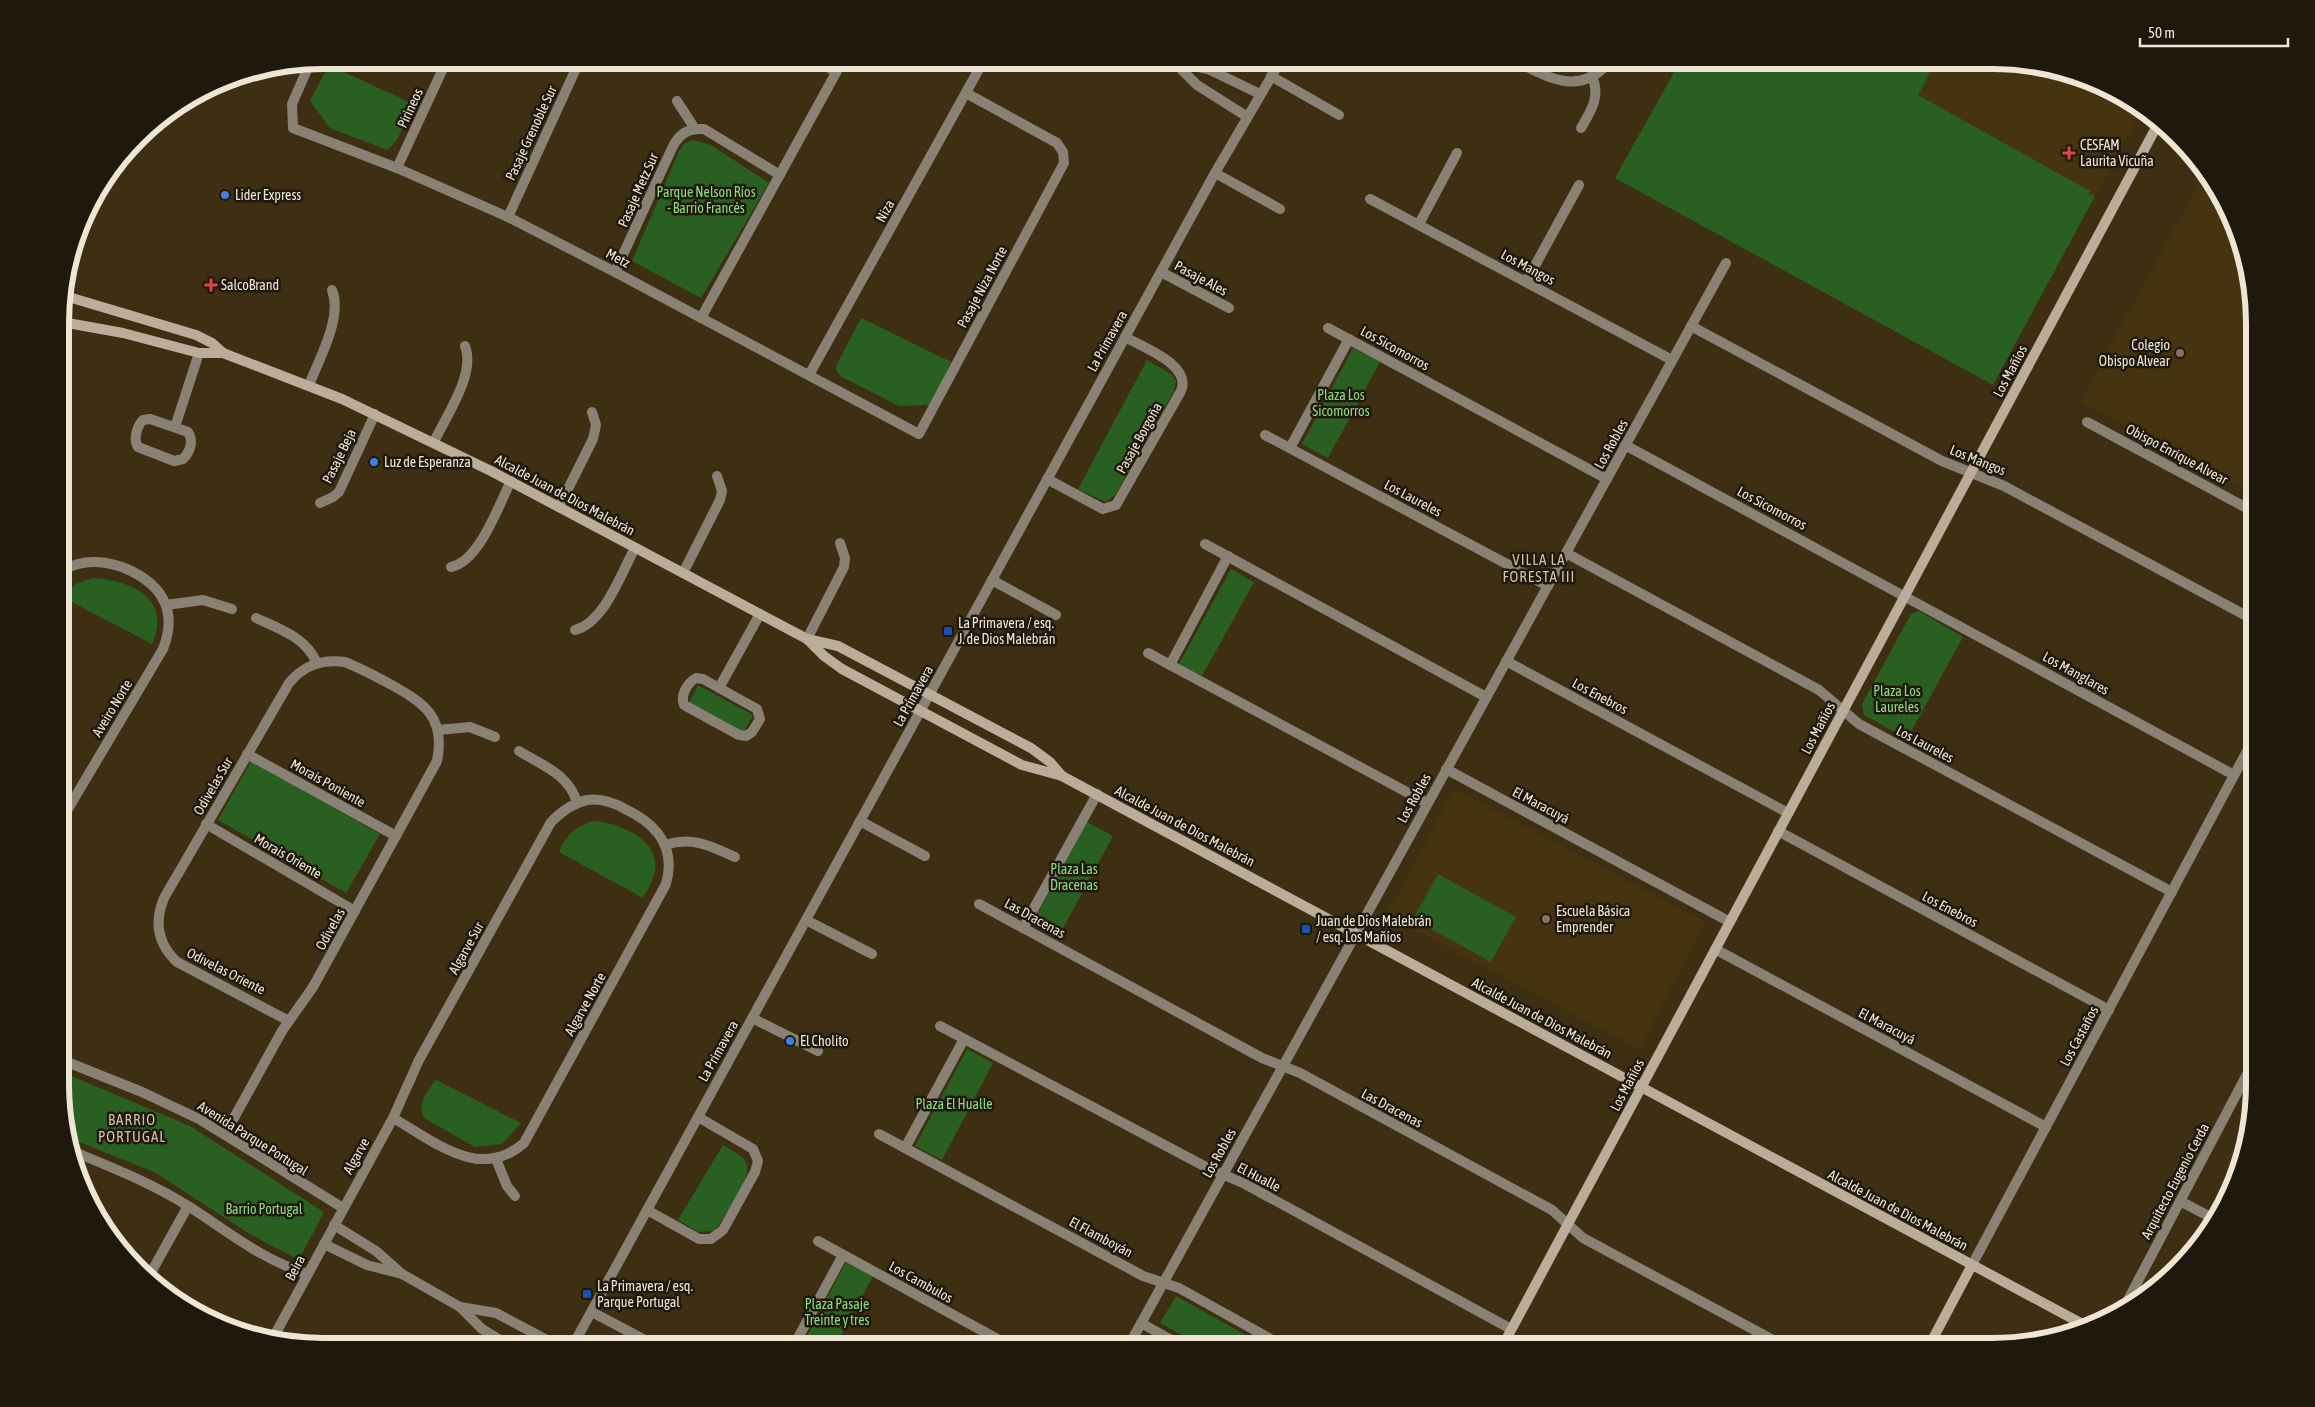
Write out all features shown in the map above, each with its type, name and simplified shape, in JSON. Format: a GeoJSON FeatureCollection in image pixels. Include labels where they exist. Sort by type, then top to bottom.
{"type":"FeatureCollection","features":[{"type":"Feature","properties":{"kind":"street","name":"Metz"},"geometry":{"type":"LineString","coordinates":[[307,69],[292,104],[293,128],[397,168],[508,217],[616,272],[919,434]]}},
{"type":"Feature","properties":{"kind":"street","name":"Pirineos"},"geometry":{"type":"LineString","coordinates":[[397,168],[443,69]]}},
{"type":"Feature","properties":{"kind":"street","name":"Pasaje Grenoble Sur"},"geometry":{"type":"LineString","coordinates":[[508,217],[576,69]]}},
{"type":"Feature","properties":{"kind":"street"},"geometry":{"type":"LineString","coordinates":[[831,69],[836,72]]}},
{"type":"Feature","properties":{"kind":"street"},"geometry":{"type":"LineString","coordinates":[[701,318],[838,69]]}},
{"type":"Feature","properties":{"kind":"street","name":"Niza"},"geometry":{"type":"LineString","coordinates":[[809,375],[979,69]]}},
{"type":"Feature","properties":{"kind":"street"},"geometry":{"type":"LineString","coordinates":[[1182,69],[1197,85],[1246,116]]}},
{"type":"Feature","properties":{"kind":"street"},"geometry":{"type":"LineString","coordinates":[[1208,69],[1260,94]]}},
{"type":"Feature","properties":{"kind":"street","name":"La Primavera"},"geometry":{"type":"LineString","coordinates":[[577,1338],[1246,116],[1275,69]]}},
{"type":"Feature","properties":{"kind":"street"},"geometry":{"type":"LineString","coordinates":[[1532,69],[1549,78],[1570,82],[1592,77],[1601,69]]}},
{"type":"Feature","properties":{"kind":"street"},"geometry":{"type":"LineString","coordinates":[[1271,76],[1339,114]]}},
{"type":"Feature","properties":{"kind":"street"},"geometry":{"type":"LineString","coordinates":[[1582,128],[1596,97],[1595,83],[1592,77]]}},
{"type":"Feature","properties":{"kind":"street","name":"Pasaje Niza Norte"},"geometry":{"type":"LineString","coordinates":[[919,434],[1062,168],[1063,152],[1057,143],[966,93]]}},
{"type":"Feature","properties":{"kind":"street"},"geometry":{"type":"LineString","coordinates":[[677,101],[695,128],[712,133],[780,175]]}},
{"type":"Feature","properties":{"kind":"street","name":"Pasaje Metz Sur"},"geometry":{"type":"LineString","coordinates":[[616,272],[673,146],[682,134],[695,128]]}},
{"type":"Feature","properties":{"kind":"street","name":"Los Mañíos"},"geometry":{"type":"LineString","coordinates":[[1507,1338],[2156,128]]}},
{"type":"Feature","properties":{"kind":"street"},"geometry":{"type":"LineString","coordinates":[[1419,224],[1457,153]]}},
{"type":"Feature","properties":{"kind":"street"},"geometry":{"type":"LineString","coordinates":[[1215,174],[1280,210]]}},
{"type":"Feature","properties":{"kind":"street"},"geometry":{"type":"LineString","coordinates":[[1526,282],[1579,185]]}},
{"type":"Feature","properties":{"kind":"street","name":"Los Mangos"},"geometry":{"type":"LineString","coordinates":[[1370,199],[1672,360]]}},
{"type":"Feature","properties":{"kind":"street","name":"Los Robles"},"geometry":{"type":"LineString","coordinates":[[1133,1338],[1726,263]]}},
{"type":"Feature","properties":{"kind":"street","name":"Pasaje Ales"},"geometry":{"type":"LineString","coordinates":[[1161,272],[1229,308]]}},
{"type":"Feature","properties":{"kind":"street"},"geometry":{"type":"LineString","coordinates":[[309,385],[334,317],[336,302],[332,290]]}},
{"type":"Feature","properties":{"kind":"street","name":"Alcalde Juan de Dios Malebrán"},"geometry":{"type":"LineString","coordinates":[[70,297],[196,335],[212,343],[223,353]]}},
{"type":"Feature","properties":{"kind":"street","name":"Alcalde Juan de Dios Malebrán"},"geometry":{"type":"LineString","coordinates":[[69,323],[123,333],[198,353],[223,353],[309,385],[434,442],[511,481],[806,639],[833,663],[1022,765],[1062,776],[1097,794],[2080,1323]]}},
{"type":"Feature","properties":{"kind":"street","name":"Los Mangos"},"geometry":{"type":"LineString","coordinates":[[1691,326],[1942,461],[2004,486],[2246,616]]}},
{"type":"Feature","properties":{"kind":"street","name":"Los Sicomorros"},"geometry":{"type":"LineString","coordinates":[[1328,328],[1607,479]]}},
{"type":"Feature","properties":{"kind":"street","name":"Pasaje Borgoña"},"geometry":{"type":"LineString","coordinates":[[1047,479],[1103,509],[1116,505],[1181,391],[1184,380],[1179,369],[1125,337]]}},
{"type":"Feature","properties":{"kind":"street"},"geometry":{"type":"LineString","coordinates":[[1290,448],[1349,339]]}},
{"type":"Feature","properties":{"kind":"street"},"geometry":{"type":"LineString","coordinates":[[434,442],[466,376],[469,359],[465,346]]}},
{"type":"Feature","properties":{"kind":"street"},"geometry":{"type":"LineString","coordinates":[[176,427],[198,353]]}},
{"type":"Feature","properties":{"kind":"street"},"geometry":{"type":"LineString","coordinates":[[560,507],[593,439],[596,425],[592,412]]}},
{"type":"Feature","properties":{"kind":"street","name":"Pasaje Beja"},"geometry":{"type":"LineString","coordinates":[[320,503],[333,498],[339,492],[375,414]]}},
{"type":"Feature","properties":{"kind":"street"},"geometry":{"type":"LineString","coordinates":[[150,419],[176,427],[188,432],[192,439],[188,454],[183,460],[174,461],[141,449],[136,444],[139,424],[143,420],[150,419]]}},
{"type":"Feature","properties":{"kind":"street","name":"Obispo Enrique Alvear"},"geometry":{"type":"LineString","coordinates":[[2087,422],[2246,508]]}},
{"type":"Feature","properties":{"kind":"street","name":"Los Laureles"},"geometry":{"type":"LineString","coordinates":[[1265,435],[1548,586]]}},
{"type":"Feature","properties":{"kind":"street","name":"Los Sicomorros"},"geometry":{"type":"LineString","coordinates":[[1625,445],[1905,595]]}},
{"type":"Feature","properties":{"kind":"street"},"geometry":{"type":"LineString","coordinates":[[683,573],[720,500],[722,491],[717,476]]}},
{"type":"Feature","properties":{"kind":"street"},"geometry":{"type":"LineString","coordinates":[[451,567],[465,562],[476,550],[511,481]]}},
{"type":"Feature","properties":{"kind":"street"},"geometry":{"type":"LineString","coordinates":[[806,639],[844,567],[845,558],[840,544]]}},
{"type":"Feature","properties":{"kind":"street"},"geometry":{"type":"LineString","coordinates":[[1205,544],[1486,697]]}},
{"type":"Feature","properties":{"kind":"street"},"geometry":{"type":"LineString","coordinates":[[575,630],[590,625],[600,614],[635,548]]}},
{"type":"Feature","properties":{"kind":"street","name":"Los Laureles"},"geometry":{"type":"LineString","coordinates":[[1566,553],[1819,690],[1859,724],[2172,892]]}},
{"type":"Feature","properties":{"kind":"street"},"geometry":{"type":"LineString","coordinates":[[1170,665],[1228,556]]}},
{"type":"Feature","properties":{"kind":"street"},"geometry":{"type":"LineString","coordinates":[[69,568],[85,562],[106,562],[145,577],[161,594],[166,605],[203,600],[232,609]]}},
{"type":"Feature","properties":{"kind":"street"},"geometry":{"type":"LineString","coordinates":[[992,580],[1056,615]]}},
{"type":"Feature","properties":{"kind":"street","name":"Los Manglares"},"geometry":{"type":"LineString","coordinates":[[1905,595],[2234,775]]}},
{"type":"Feature","properties":{"kind":"street","name":"Aveiro Norte"},"geometry":{"type":"LineString","coordinates":[[69,807],[163,649],[169,622],[166,605]]}},
{"type":"Feature","properties":{"kind":"street"},"geometry":{"type":"LineString","coordinates":[[719,688],[760,614]]}},
{"type":"Feature","properties":{"kind":"street"},"geometry":{"type":"LineString","coordinates":[[256,618],[300,639],[308,647],[317,663],[333,660],[345,662],[414,697],[429,712],[438,730],[470,726],[495,737]]}},
{"type":"Feature","properties":{"kind":"street","name":"Alcalde Juan de Dios Malebrán"},"geometry":{"type":"LineString","coordinates":[[806,639],[838,646],[1031,748],[1050,762],[1062,776]]}},
{"type":"Feature","properties":{"kind":"street"},"geometry":{"type":"LineString","coordinates":[[1148,653],[1427,803]]}},
{"type":"Feature","properties":{"kind":"street","name":"Los Enebros"},"geometry":{"type":"LineString","coordinates":[[1506,661],[1788,813]]}},
{"type":"Feature","properties":{"kind":"street","name":"Odivelas Sur"},"geometry":{"type":"LineString","coordinates":[[160,937],[158,917],[164,898],[206,824],[289,683],[302,671],[317,663]]}},
{"type":"Feature","properties":{"kind":"street"},"geometry":{"type":"LineString","coordinates":[[696,678],[703,679],[719,688],[757,710],[760,719],[750,735],[739,735],[682,702],[690,682],[696,678]]}},
{"type":"Feature","properties":{"kind":"street","name":"Odivelas"},"geometry":{"type":"LineString","coordinates":[[226,1134],[289,1021],[309,995],[437,761],[439,748],[438,730]]}},
{"type":"Feature","properties":{"kind":"street"},"geometry":{"type":"LineString","coordinates":[[519,751],[565,780],[575,794],[577,803]]}},
{"type":"Feature","properties":{"kind":"street","name":"Los Castaños"},"geometry":{"type":"LineString","coordinates":[[1933,1338],[2246,753]]}},
{"type":"Feature","properties":{"kind":"street","name":"Morais Poniente"},"geometry":{"type":"LineString","coordinates":[[247,754],[396,836]]}},
{"type":"Feature","properties":{"kind":"street","name":"El Maracuyá"},"geometry":{"type":"LineString","coordinates":[[1446,769],[1730,922]]}},
{"type":"Feature","properties":{"kind":"street"},"geometry":{"type":"LineString","coordinates":[[1023,928],[1097,794]]}},
{"type":"Feature","properties":{"kind":"street","name":"Algarve Norte"},"geometry":{"type":"LineString","coordinates":[[393,1118],[466,1158],[477,1160],[496,1159],[515,1151],[530,1133],[661,893],[669,869],[665,845],[653,826],[618,805],[596,800],[577,803]]}},
{"type":"Feature","properties":{"kind":"street","name":"Algarve Sur"},"geometry":{"type":"LineString","coordinates":[[393,1118],[419,1060],[545,832],[559,814],[577,803]]}},
{"type":"Feature","properties":{"kind":"street"},"geometry":{"type":"LineString","coordinates":[[860,821],[925,856]]}},
{"type":"Feature","properties":{"kind":"street","name":"Morais Oriente"},"geometry":{"type":"LineString","coordinates":[[206,824],[355,911]]}},
{"type":"Feature","properties":{"kind":"street","name":"Los Enebros"},"geometry":{"type":"LineString","coordinates":[[1778,831],[2109,1010]]}},
{"type":"Feature","properties":{"kind":"street"},"geometry":{"type":"LineString","coordinates":[[665,845],[692,841],[710,846],[735,857]]}},
{"type":"Feature","properties":{"kind":"street","name":"Las Dracenas"},"geometry":{"type":"LineString","coordinates":[[979,904],[1262,1058],[1300,1073],[1552,1210],[1583,1238],[1771,1338]]}},
{"type":"Feature","properties":{"kind":"street"},"geometry":{"type":"LineString","coordinates":[[806,920],[872,954]]}},
{"type":"Feature","properties":{"kind":"street","name":"Odivelas Oriente"},"geometry":{"type":"LineString","coordinates":[[160,937],[167,951],[177,962],[289,1021]]}},
{"type":"Feature","properties":{"kind":"street","name":"El Maracuyá"},"geometry":{"type":"LineString","coordinates":[[1715,949],[2046,1127]]}},
{"type":"Feature","properties":{"kind":"street"},"geometry":{"type":"LineString","coordinates":[[752,1018],[818,1051]]}},
{"type":"Feature","properties":{"kind":"street","name":"El Hualle"},"geometry":{"type":"LineString","coordinates":[[940,1026],[1245,1184],[1511,1329]]}},
{"type":"Feature","properties":{"kind":"street"},"geometry":{"type":"LineString","coordinates":[[905,1148],[964,1039]]}},
{"type":"Feature","properties":{"kind":"street","name":"Avenida Parque Portugal"},"geometry":{"type":"LineString","coordinates":[[69,1063],[172,1106],[226,1134],[294,1180],[343,1208]]}},
{"type":"Feature","properties":{"kind":"street","name":"Arquitecto Eugenio Cerda"},"geometry":{"type":"LineString","coordinates":[[2129,1297],[2246,1076]]}},
{"type":"Feature","properties":{"kind":"street","name":"Algarve"},"geometry":{"type":"LineString","coordinates":[[343,1208],[393,1118]]}},
{"type":"Feature","properties":{"kind":"street"},"geometry":{"type":"LineString","coordinates":[[647,1210],[699,1239],[711,1239],[723,1230],[755,1172],[758,1161],[752,1149],[698,1118]]}},
{"type":"Feature","properties":{"kind":"street","name":"El Flamboyán"},"geometry":{"type":"LineString","coordinates":[[879,1134],[1143,1276],[1180,1288],[1269,1338]]}},
{"type":"Feature","properties":{"kind":"street"},"geometry":{"type":"LineString","coordinates":[[78,1153],[142,1180],[188,1206],[261,1255],[307,1274]]}},
{"type":"Feature","properties":{"kind":"street"},"geometry":{"type":"LineString","coordinates":[[496,1159],[507,1186],[515,1196]]}},
{"type":"Feature","properties":{"kind":"street"},"geometry":{"type":"LineString","coordinates":[[2180,1201],[2209,1216]]}},
{"type":"Feature","properties":{"kind":"street"},"geometry":{"type":"LineString","coordinates":[[151,1272],[188,1206]]}},
{"type":"Feature","properties":{"kind":"street","name":"Beira"},"geometry":{"type":"LineString","coordinates":[[275,1333],[343,1208]]}},
{"type":"Feature","properties":{"kind":"street"},"geometry":{"type":"LineString","coordinates":[[334,1225],[365,1243],[402,1274],[460,1307],[482,1329],[497,1338]]}},
{"type":"Feature","properties":{"kind":"street","name":"Los Cambulos"},"geometry":{"type":"LineString","coordinates":[[818,1241],[995,1338]]}},
{"type":"Feature","properties":{"kind":"street"},"geometry":{"type":"LineString","coordinates":[[324,1244],[367,1265],[402,1274]]}},
{"type":"Feature","properties":{"kind":"street"},"geometry":{"type":"LineString","coordinates":[[798,1338],[843,1255]]}},
{"type":"Feature","properties":{"kind":"street"},"geometry":{"type":"LineString","coordinates":[[460,1307],[496,1313],[543,1338]]}},
{"type":"Feature","properties":{"kind":"street"},"geometry":{"type":"LineString","coordinates":[[592,1312],[641,1338]]}},
{"type":"Feature","properties":{"kind":"street"},"geometry":{"type":"LineString","coordinates":[[1141,1323],[1168,1338]]}},
{"type":"Feature","properties":{"kind":"shaded area","name":"CESFAM Laurita Vicuña"},"geometry":{"type":"Polygon","coordinates":[[[1932,69],[2009,69],[2058,77],[2074,82],[2105,95],[2138,116],[2095,196],[1918,95],[1932,69]]]}},
{"type":"Feature","properties":{"kind":"shaded area","name":"Colegio Obispo Alvear"},"geometry":{"type":"Polygon","coordinates":[[[2201,179],[2227,225],[2238,257],[2244,290],[2246,306],[2246,489],[2080,402],[2201,179]]]}},
{"type":"Feature","properties":{"kind":"shaded area","name":"Escuela Básica Emprender"},"geometry":{"type":"Polygon","coordinates":[[[1454,789],[1706,922],[1639,1049],[1387,915],[1454,789]]]}},
{"type":"Feature","properties":{"kind":"green space"},"geometry":{"type":"Polygon","coordinates":[[[327,69],[338,69],[413,104],[397,140],[387,150],[330,128],[310,101],[327,69]]]}},
{"type":"Feature","properties":{"kind":"green space"},"geometry":{"type":"Polygon","coordinates":[[[1676,69],[1932,69],[1918,95],[2090,191],[2089,193],[2095,196],[1993,385],[1615,178],[1676,69]]]}},
{"type":"Feature","properties":{"kind":"green space","name":"Parque Nelson Ríos - Barrio Francés"},"geometry":{"type":"Polygon","coordinates":[[[692,140],[711,145],[769,183],[701,298],[632,261],[679,151],[684,144],[692,140]]]}},
{"type":"Feature","properties":{"kind":"green space"},"geometry":{"type":"Polygon","coordinates":[[[861,318],[951,362],[931,405],[899,406],[840,376],[836,370],[837,364],[861,318]]]}},
{"type":"Feature","properties":{"kind":"green space","name":"Plaza Los Sicomorros"},"geometry":{"type":"Polygon","coordinates":[[[1353,348],[1380,362],[1328,458],[1302,444],[1353,348]]]}},
{"type":"Feature","properties":{"kind":"green space"},"geometry":{"type":"Polygon","coordinates":[[[1147,360],[1171,374],[1176,381],[1174,391],[1115,495],[1106,502],[1078,489],[1147,360]]]}},
{"type":"Feature","properties":{"kind":"green space"},"geometry":{"type":"Polygon","coordinates":[[[1231,569],[1254,582],[1202,676],[1179,664],[1231,569]]]}},
{"type":"Feature","properties":{"kind":"green space"},"geometry":{"type":"Polygon","coordinates":[[[92,578],[107,580],[121,583],[144,594],[152,603],[157,615],[157,628],[152,644],[69,601],[69,590],[76,584],[92,578]]]}},
{"type":"Feature","properties":{"kind":"green space","name":"Plaza Los Laureles"},"geometry":{"type":"Polygon","coordinates":[[[1919,611],[1963,637],[1907,739],[1864,715],[1862,704],[1911,614],[1919,611]]]}},
{"type":"Feature","properties":{"kind":"green space"},"geometry":{"type":"Polygon","coordinates":[[[698,685],[753,715],[744,732],[689,703],[698,685]]]}},
{"type":"Feature","properties":{"kind":"green space"},"geometry":{"type":"Polygon","coordinates":[[[251,761],[380,834],[346,893],[218,820],[251,761]]]}},
{"type":"Feature","properties":{"kind":"green space"},"geometry":{"type":"Polygon","coordinates":[[[593,821],[612,824],[622,828],[640,837],[647,844],[655,861],[655,871],[643,898],[559,852],[572,832],[593,821]]]}},
{"type":"Feature","properties":{"kind":"green space","name":"Plaza Las Dracenas"},"geometry":{"type":"Polygon","coordinates":[[[1087,822],[1113,836],[1061,932],[1035,918],[1087,822]]]}},
{"type":"Feature","properties":{"kind":"green space"},"geometry":{"type":"Polygon","coordinates":[[[1438,874],[1516,917],[1491,962],[1413,919],[1438,874]]]}},
{"type":"Feature","properties":{"kind":"green space","name":"Plaza El Hualle"},"geometry":{"type":"Polygon","coordinates":[[[967,1049],[993,1063],[942,1160],[915,1146],[967,1049]]]}},
{"type":"Feature","properties":{"kind":"green space","name":"Barrio Portugal"},"geometry":{"type":"Polygon","coordinates":[[[69,1075],[190,1126],[324,1212],[299,1260],[248,1233],[156,1173],[75,1140],[69,1101],[69,1075]]]}},
{"type":"Feature","properties":{"kind":"green space"},"geometry":{"type":"Polygon","coordinates":[[[435,1080],[521,1123],[502,1144],[475,1147],[424,1118],[421,1108],[422,1103],[435,1080]]]}},
{"type":"Feature","properties":{"kind":"green space"},"geometry":{"type":"Polygon","coordinates":[[[723,1145],[743,1158],[747,1165],[747,1173],[740,1192],[719,1225],[713,1231],[698,1232],[678,1220],[723,1145]]]}},
{"type":"Feature","properties":{"kind":"green space","name":"Plaza Pasaje Treinte y tres"},"geometry":{"type":"Polygon","coordinates":[[[846,1262],[873,1276],[840,1338],[806,1338],[846,1262]]]}},
{"type":"Feature","properties":{"kind":"green space"},"geometry":{"type":"Polygon","coordinates":[[[1176,1296],[1251,1338],[1187,1338],[1160,1323],[1176,1296]]]}},
{"type":"Feature","properties":{"kind":"place","name":"CESFAM Laurita Vicuña"},"geometry":{"type":"Point","coordinates":[2069,153]}},
{"type":"Feature","properties":{"kind":"place","name":"Lider Express"},"geometry":{"type":"Point","coordinates":[225,195]}},
{"type":"Feature","properties":{"kind":"place","name":"SalcoBrand"},"geometry":{"type":"Point","coordinates":[211,285]}},
{"type":"Feature","properties":{"kind":"place","name":"Colegio Obispo Alvear"},"geometry":{"type":"Point","coordinates":[2180,353]}},
{"type":"Feature","properties":{"kind":"place","name":"Luz de Esperanza"},"geometry":{"type":"Point","coordinates":[374,462]}},
{"type":"Feature","properties":{"kind":"place","name":"La Primavera / esq. J. de Dios Malebrán"},"geometry":{"type":"Point","coordinates":[948,631]}},
{"type":"Feature","properties":{"kind":"place","name":"Escuela Básica Emprender"},"geometry":{"type":"Point","coordinates":[1546,919]}},
{"type":"Feature","properties":{"kind":"place","name":"Juan de Dios Malebrán / esq. Los Mañíos"},"geometry":{"type":"Point","coordinates":[1306,929]}},
{"type":"Feature","properties":{"kind":"place","name":"El Cholito"},"geometry":{"type":"Point","coordinates":[790,1041]}},
{"type":"Feature","properties":{"kind":"place","name":"La Primavera / esq. Parque Portugal"},"geometry":{"type":"Point","coordinates":[587,1294]}},
{"type":"Feature","properties":{"kind":"district","name":"VILLA LA FORESTA III"},"geometry":{"type":"Point","coordinates":[1539,568]}},
{"type":"Feature","properties":{"kind":"district","name":"BARRIO PORTUGAL"},"geometry":{"type":"Point","coordinates":[132,1128]}}]}
